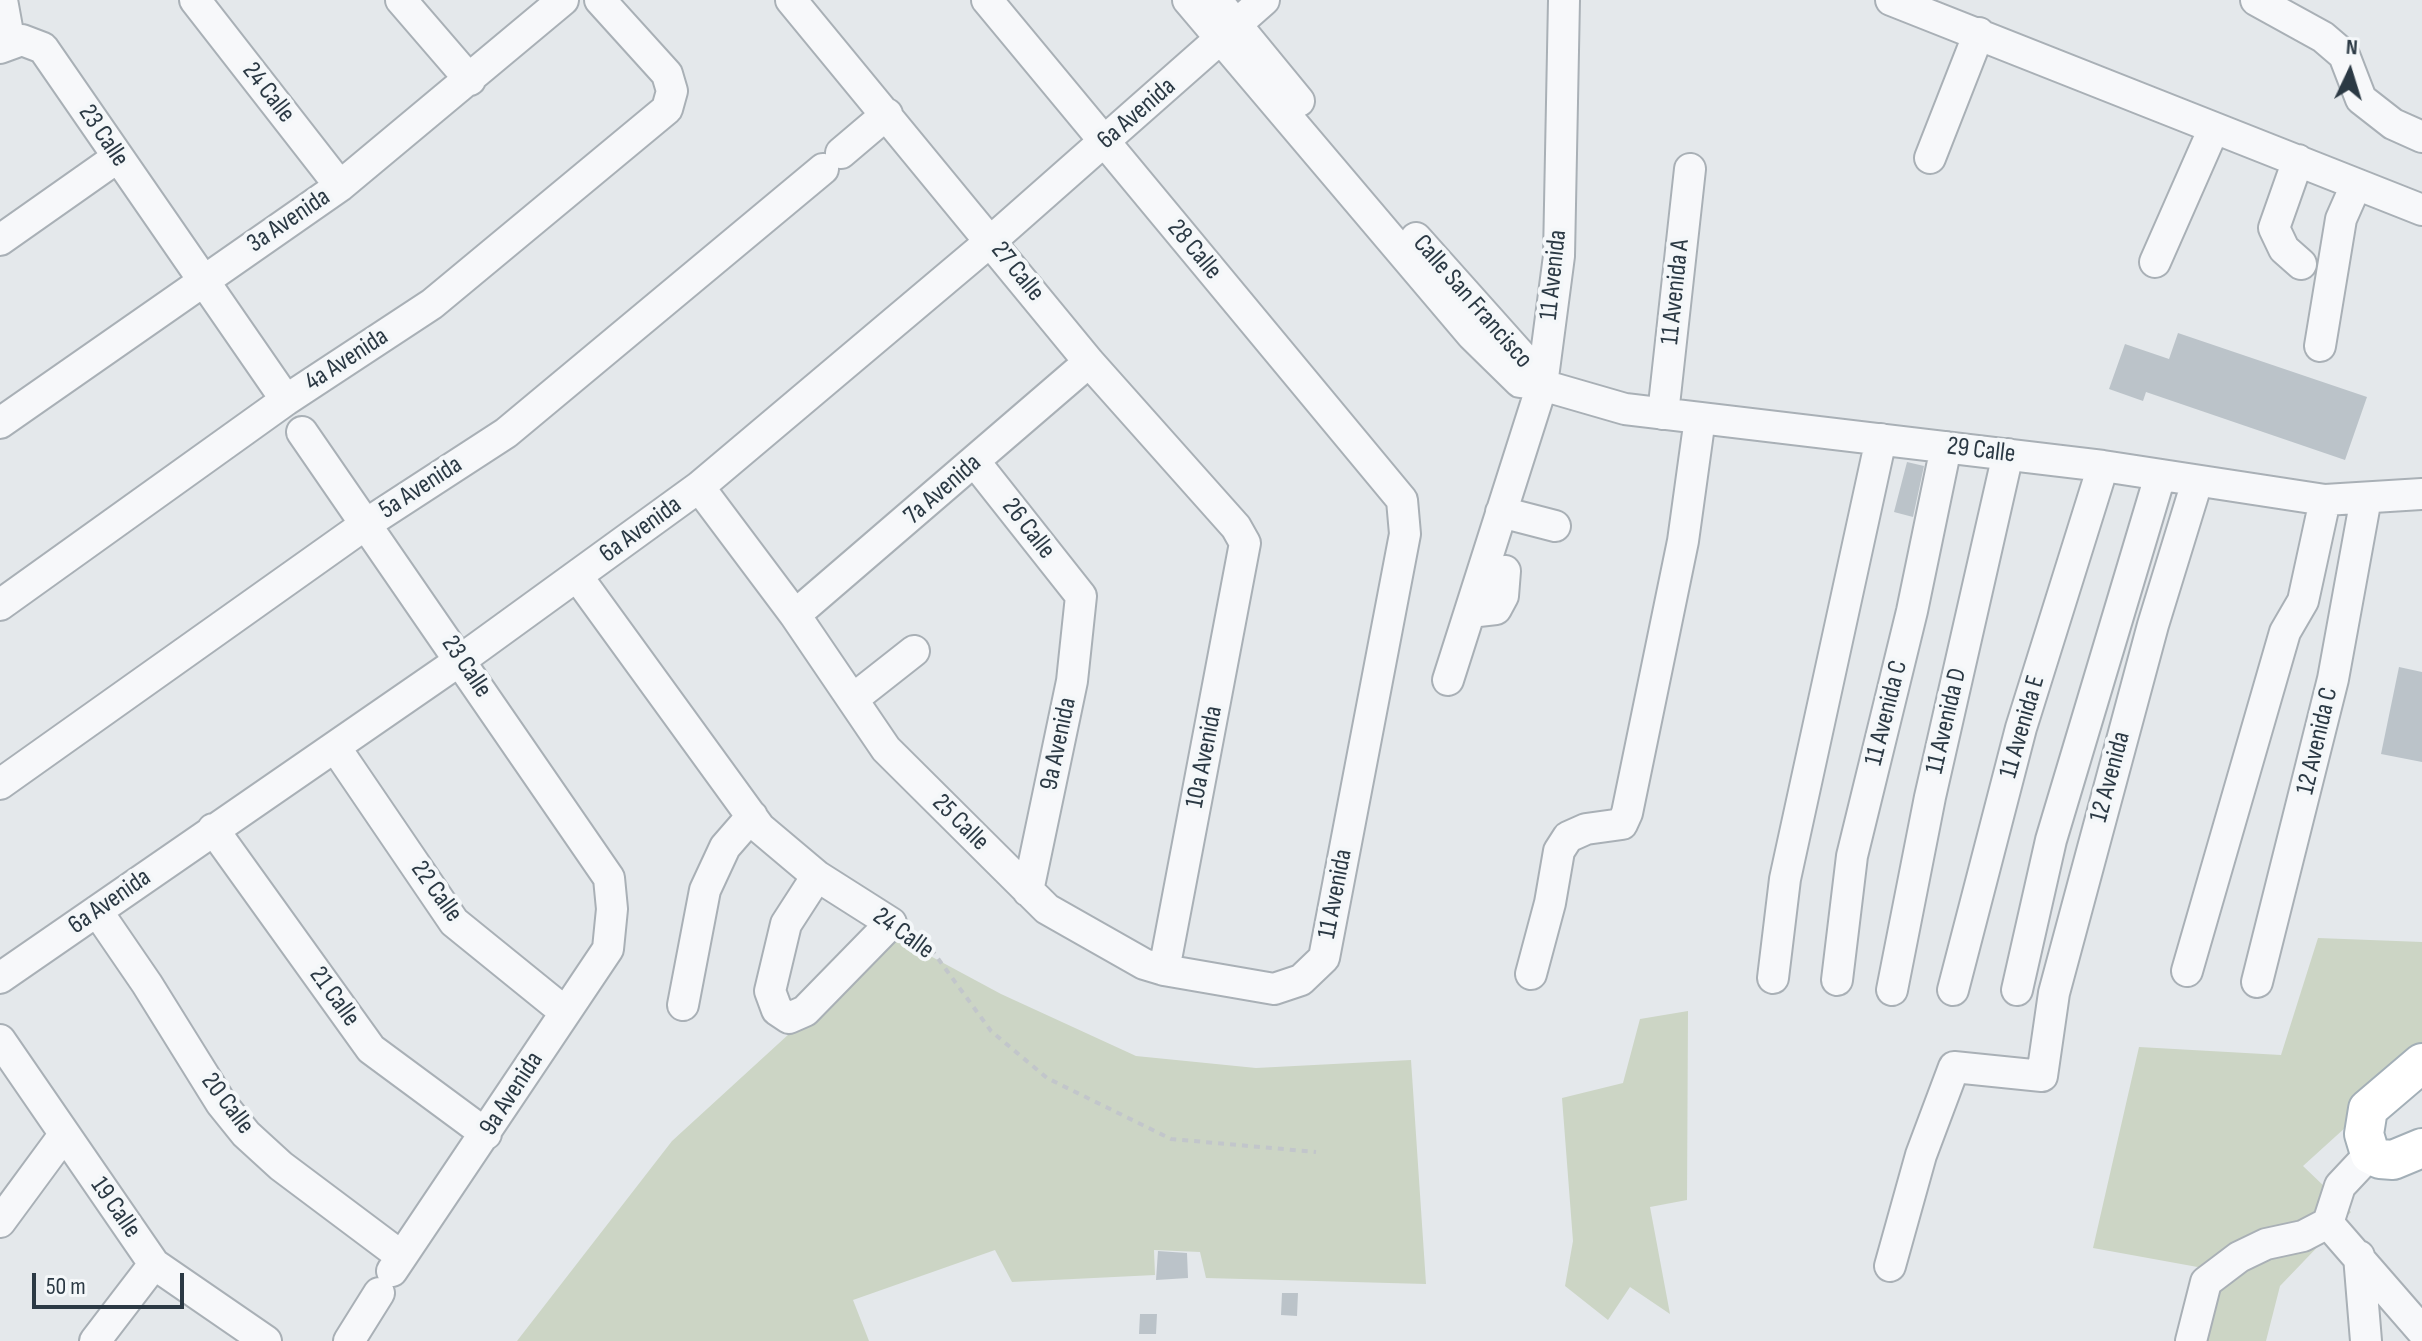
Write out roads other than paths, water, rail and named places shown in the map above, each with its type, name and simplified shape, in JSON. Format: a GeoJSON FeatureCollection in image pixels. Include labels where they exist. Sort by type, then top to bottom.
{"type":"FeatureCollection","features":[{"type":"Feature","properties":{"kind":"main road"},"geometry":{"type":"LineString","coordinates":[[2422,1063],[2368,1109],[2364,1134],[2370,1154],[2393,1160],[2422,1148]]}},
{"type":"Feature","properties":{"kind":"street"},"geometry":{"type":"LineString","coordinates":[[2,0],[11,44]]}},
{"type":"Feature","properties":{"kind":"street","name":"24 Calle"},"geometry":{"type":"LineString","coordinates":[[195,0],[340,186]]}},
{"type":"Feature","properties":{"kind":"street"},"geometry":{"type":"LineString","coordinates":[[401,0],[470,80]]}},
{"type":"Feature","properties":{"kind":"street","name":"3a Avenida"},"geometry":{"type":"LineString","coordinates":[[0,423],[340,186],[563,0]]}},
{"type":"Feature","properties":{"kind":"street","name":"4a Avenida"},"geometry":{"type":"LineString","coordinates":[[0,605],[286,400],[432,304],[667,109],[672,91],[667,74],[600,0]]}},
{"type":"Feature","properties":{"kind":"street","name":"27 Calle"},"geometry":{"type":"LineString","coordinates":[[791,0],[992,240],[1089,362],[1236,527],[1245,543]]}},
{"type":"Feature","properties":{"kind":"street","name":"28 Calle"},"geometry":{"type":"LineString","coordinates":[[987,0],[1402,500]]}},
{"type":"Feature","properties":{"kind":"street","name":"Calle San Francisco"},"geometry":{"type":"LineString","coordinates":[[1188,0],[1230,17],[1472,335],[1520,382],[1542,385]]}},
{"type":"Feature","properties":{"kind":"street","name":"6a Avenida"},"geometry":{"type":"LineString","coordinates":[[0,978],[462,659],[699,487],[1106,141],[1230,17],[1264,0]]}},
{"type":"Feature","properties":{"kind":"street","name":"11 Avenida"},"geometry":{"type":"LineString","coordinates":[[1448,680],[1542,385],[1559,256],[1564,0]]}},
{"type":"Feature","properties":{"kind":"street"},"geometry":{"type":"LineString","coordinates":[[1891,0],[2422,210]]}},
{"type":"Feature","properties":{"kind":"street"},"geometry":{"type":"LineString","coordinates":[[2256,0],[2323,37],[2344,55],[2361,99],[2393,124],[2422,137]]}},
{"type":"Feature","properties":{"kind":"street"},"geometry":{"type":"LineString","coordinates":[[1930,158],[1979,33]]}},
{"type":"Feature","properties":{"kind":"street","name":"23 Calle"},"geometry":{"type":"LineString","coordinates":[[11,44],[43,48],[200,281],[286,400]]}},
{"type":"Feature","properties":{"kind":"street","name":"5a Avenida"},"geometry":{"type":"LineString","coordinates":[[0,784],[366,524],[506,433],[887,114]]}},
{"type":"Feature","properties":{"kind":"street"},"geometry":{"type":"LineString","coordinates":[[2155,262],[2214,128]]}},
{"type":"Feature","properties":{"kind":"street"},"geometry":{"type":"LineString","coordinates":[[0,240],[118,157]]}},
{"type":"Feature","properties":{"kind":"street"},"geometry":{"type":"LineString","coordinates":[[2298,160],[2274,228],[2284,249],[2301,264]]}},
{"type":"Feature","properties":{"kind":"street","name":"11 Avenida A"},"geometry":{"type":"LineString","coordinates":[[1663,414],[1690,169]]}},
{"type":"Feature","properties":{"kind":"street"},"geometry":{"type":"LineString","coordinates":[[2320,346],[2341,219],[2356,185]]}},
{"type":"Feature","properties":{"kind":"street","name":"7a Avenida"},"geometry":{"type":"LineString","coordinates":[[795,615],[1089,362]]}},
{"type":"Feature","properties":{"kind":"street","name":"29 Calle"},"geometry":{"type":"LineString","coordinates":[[1542,385],[1577,398],[1663,414],[2103,466],[2325,500],[2422,494]]}},
{"type":"Feature","properties":{"kind":"street"},"geometry":{"type":"LineString","coordinates":[[1531,974],[1559,851],[1568,837],[1586,829],[1622,824],[1627,813],[1683,541],[1700,418]]}},
{"type":"Feature","properties":{"kind":"street","name":"23 Calle"},"geometry":{"type":"LineString","coordinates":[[302,432],[462,659],[609,878],[612,909]]}},
{"type":"Feature","properties":{"kind":"street"},"geometry":{"type":"LineString","coordinates":[[1773,978],[1785,879],[1881,439]]}},
{"type":"Feature","properties":{"kind":"street","name":"11 Avenida C"},"geometry":{"type":"LineString","coordinates":[[1837,980],[1852,856],[1912,611],[1946,447]]}},
{"type":"Feature","properties":{"kind":"street","name":"11 Avenida D"},"geometry":{"type":"LineString","coordinates":[[1892,990],[1930,797],[2008,454]]}},
{"type":"Feature","properties":{"kind":"street","name":"26 Calle"},"geometry":{"type":"LineString","coordinates":[[975,462],[1081,596]]}},
{"type":"Feature","properties":{"kind":"street","name":"11 Avenida E"},"geometry":{"type":"LineString","coordinates":[[1953,990],[2021,728],[2103,466]]}},
{"type":"Feature","properties":{"kind":"street"},"geometry":{"type":"LineString","coordinates":[[2017,990],[2051,840],[2160,476]]}},
{"type":"Feature","properties":{"kind":"street","name":"12 Avenida"},"geometry":{"type":"LineString","coordinates":[[1890,1266],[1921,1155],[1954,1067],[2042,1076],[2054,993],[2153,625],[2197,482]]}},
{"type":"Feature","properties":{"kind":"street","name":"25 Calle"},"geometry":{"type":"LineString","coordinates":[[699,487],[795,615],[886,749],[1047,909],[1144,964],[1164,970],[1274,989],[1301,980],[1324,958]]}},
{"type":"Feature","properties":{"kind":"street","name":"12 Avenida C"},"geometry":{"type":"LineString","coordinates":[[2257,982],[2333,679],[2366,498]]}},
{"type":"Feature","properties":{"kind":"street","name":"11 Avenida"},"geometry":{"type":"LineString","coordinates":[[1324,958],[1405,534],[1402,500]]}},
{"type":"Feature","properties":{"kind":"street"},"geometry":{"type":"LineString","coordinates":[[2187,971],[2285,632],[2303,601],[2325,500]]}},
{"type":"Feature","properties":{"kind":"street"},"geometry":{"type":"LineString","coordinates":[[1501,512],[1555,526]]}},
{"type":"Feature","properties":{"kind":"street","name":"10a Avenida"},"geometry":{"type":"LineString","coordinates":[[1164,970],[1245,543]]}},
{"type":"Feature","properties":{"kind":"street"},"geometry":{"type":"LineString","coordinates":[[1470,612],[1496,609],[1503,596],[1505,571]]}},
{"type":"Feature","properties":{"kind":"street","name":"24 Calle"},"geometry":{"type":"LineString","coordinates":[[577,576],[760,828],[817,876],[891,923],[805,1011],[789,1018],[777,1010],[770,991],[786,924],[817,876]]}},
{"type":"Feature","properties":{"kind":"street","name":"9a Avenida"},"geometry":{"type":"LineString","coordinates":[[1028,891],[1072,681],[1081,596]]}},
{"type":"Feature","properties":{"kind":"street"},"geometry":{"type":"LineString","coordinates":[[853,699],[914,651]]}},
{"type":"Feature","properties":{"kind":"street","name":"22 Calle"},"geometry":{"type":"LineString","coordinates":[[335,747],[454,922],[565,1012]]}},
{"type":"Feature","properties":{"kind":"street"},"geometry":{"type":"LineString","coordinates":[[683,1005],[705,890],[725,847],[752,816]]}},
{"type":"Feature","properties":{"kind":"street","name":"21 Calle"},"geometry":{"type":"LineString","coordinates":[[213,829],[371,1049],[486,1134]]}},
{"type":"Feature","properties":{"kind":"street","name":"9a Avenida"},"geometry":{"type":"LineString","coordinates":[[349,1341],[391,1273],[608,949],[612,909]]}},
{"type":"Feature","properties":{"kind":"street","name":"20 Calle"},"geometry":{"type":"LineString","coordinates":[[97,911],[221,1103],[246,1134],[391,1273]]}},
{"type":"Feature","properties":{"kind":"street","name":"19 Calle"},"geometry":{"type":"LineString","coordinates":[[0,1040],[154,1264],[266,1341]]}},
{"type":"Feature","properties":{"kind":"street"},"geometry":{"type":"LineString","coordinates":[[0,1222],[64,1135]]}},
{"type":"Feature","properties":{"kind":"street"},"geometry":{"type":"LineString","coordinates":[[2191,1341],[2206,1282],[2220,1269],[2266,1244],[2303,1236],[2328,1223],[2340,1186],[2370,1154]]}},
{"type":"Feature","properties":{"kind":"street"},"geometry":{"type":"LineString","coordinates":[[2328,1223],[2416,1316]]}},
{"type":"Feature","properties":{"kind":"street"},"geometry":{"type":"LineString","coordinates":[[2359,1256],[2366,1341]]}},
{"type":"Feature","properties":{"kind":"street"},"geometry":{"type":"LineString","coordinates":[[95,1341],[154,1264]]}}]}
